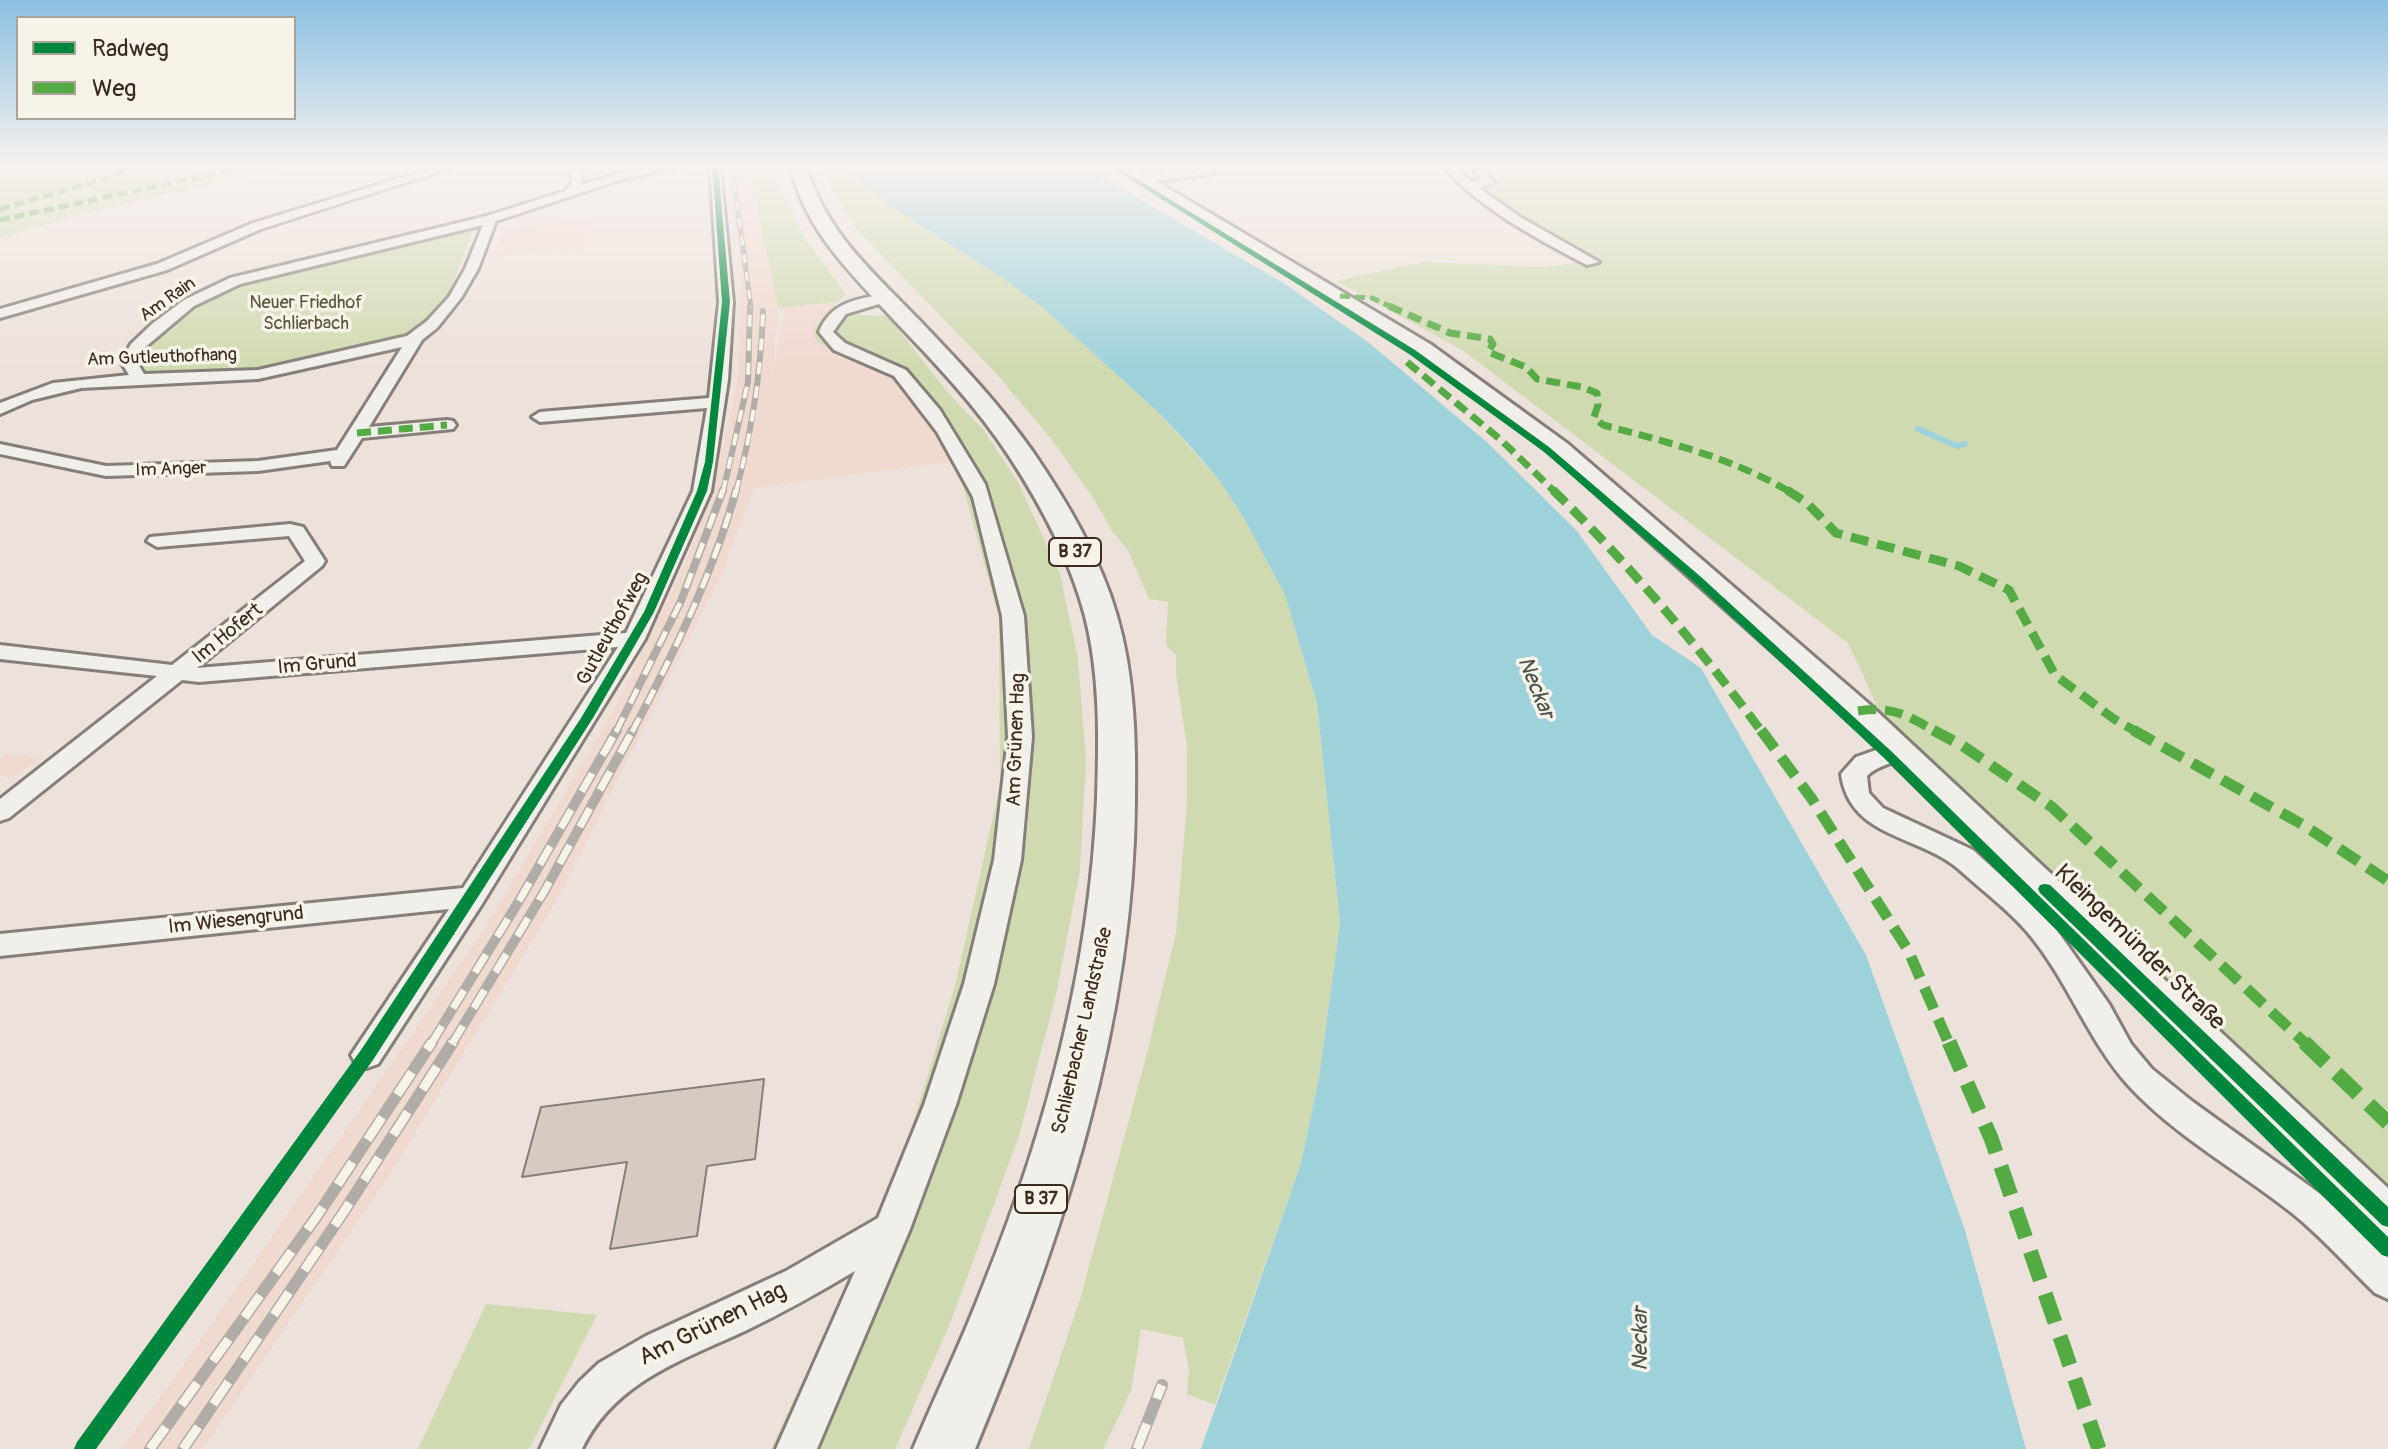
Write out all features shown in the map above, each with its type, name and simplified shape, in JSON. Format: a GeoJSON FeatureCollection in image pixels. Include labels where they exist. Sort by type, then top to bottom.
{"type":"FeatureCollection","features":[{"type":"Feature","properties":{"kind":"main road","name":"Schlierbacher Landstraße"},"geometry":{"type":"LineString","coordinates":[[827,233],[982,403],[1033,473],[1062,523],[1100,614],[1110,660],[1115,717],[1117,850],[1107,940],[1070,1101],[1019,1267],[944,1449]]}},
{"type":"Feature","properties":{"kind":"main road","name":"Kleingemünder Straße"},"geometry":{"type":"LineString","coordinates":[[1231,233],[1423,348],[1560,449],[1709,577],[1899,750],[2388,1219]]}},
{"type":"Feature","properties":{"kind":"street"},"geometry":{"type":"LineString","coordinates":[[0,314],[162,267],[242,233]]}},
{"type":"Feature","properties":{"kind":"street","name":"Am Rain"},"geometry":{"type":"LineString","coordinates":[[138,377],[129,362],[136,347],[157,327],[211,291],[273,270],[433,233]]}},
{"type":"Feature","properties":{"kind":"street"},"geometry":{"type":"LineString","coordinates":[[357,433],[415,339],[456,298],[476,261],[486,233]]}},
{"type":"Feature","properties":{"kind":"street","name":"Gutleuthofweg"},"geometry":{"type":"LineString","coordinates":[[367,1055],[472,897],[634,639],[702,491],[716,402],[726,302],[720,233]]}},
{"type":"Feature","properties":{"kind":"street"},"geometry":{"type":"LineString","coordinates":[[1537,233],[1592,262]]}},
{"type":"Feature","properties":{"kind":"street","name":"Am Grünen Hag"},"geometry":{"type":"LineString","coordinates":[[796,1449],[892,1229],[949,1080],[993,921],[1014,812],[1022,683],[1014,621],[982,497],[960,453],[902,375],[883,363],[839,346],[826,332],[830,321],[845,309],[884,298]]}},
{"type":"Feature","properties":{"kind":"street","name":"Am Gutleuthofhang"},"geometry":{"type":"LineString","coordinates":[[0,409],[73,382],[138,377],[225,378],[308,366],[415,339]]}},
{"type":"Feature","properties":{"kind":"street"},"geometry":{"type":"LineString","coordinates":[[540,417],[716,402]]}},
{"type":"Feature","properties":{"kind":"street"},"geometry":{"type":"LineString","coordinates":[[357,433],[447,425]]}},
{"type":"Feature","properties":{"kind":"street","name":"Im Anger"},"geometry":{"type":"LineString","coordinates":[[0,449],[106,471],[258,466],[340,458],[357,433]]}},
{"type":"Feature","properties":{"kind":"street","name":"Im Hofert"},"geometry":{"type":"LineString","coordinates":[[0,812],[312,566],[314,557],[296,531],[290,530],[157,541]]}},
{"type":"Feature","properties":{"kind":"street","name":"Im Grund"},"geometry":{"type":"LineString","coordinates":[[0,652],[199,675],[634,639]]}},
{"type":"Feature","properties":{"kind":"street"},"geometry":{"type":"LineString","coordinates":[[1899,750],[1857,769],[1854,788],[1863,804],[1889,824],[1963,857],[1996,884],[2046,935],[2120,1053],[2141,1078],[2181,1112],[2307,1204],[2388,1281]]}},
{"type":"Feature","properties":{"kind":"street","name":"Im Wiesengrund"},"geometry":{"type":"LineString","coordinates":[[0,945],[472,897]]}},
{"type":"Feature","properties":{"kind":"street","name":"Am Grünen Hag"},"geometry":{"type":"LineString","coordinates":[[560,1449],[573,1417],[602,1387],[642,1356],[737,1315],[841,1261],[892,1229]]}},
{"type":"Feature","properties":{"kind":"shaded area"},"geometry":{"type":"Polygon","coordinates":[[[502,233],[584,233],[582,249],[491,257],[502,233]]]}},
{"type":"Feature","properties":{"kind":"shaded area"},"geometry":{"type":"Polygon","coordinates":[[[736,233],[762,233],[778,308],[772,379],[785,307],[837,302],[815,327],[825,347],[881,368],[906,387],[956,461],[754,488],[720,578],[554,905],[390,1174],[203,1449],[121,1449],[170,1384],[485,928],[616,706],[685,564],[712,495],[737,386],[742,272],[736,233]]]}},
{"type":"Feature","properties":{"kind":"shaded area"},"geometry":{"type":"Polygon","coordinates":[[[7,753],[41,757],[13,778],[0,776],[0,759],[7,753]]]}},
{"type":"Feature","properties":{"kind":"green space"},"geometry":{"type":"Polygon","coordinates":[[[0,233],[19,233],[0,238],[0,233]]]}},
{"type":"Feature","properties":{"kind":"green space","name":"Neuer Friedhof Schlierbach"},"geometry":{"type":"Polygon","coordinates":[[[444,233],[472,233],[445,303],[406,335],[307,362],[227,374],[185,377],[147,374],[141,367],[139,353],[169,324],[206,301],[248,282],[342,254],[444,233]]]}},
{"type":"Feature","properties":{"kind":"green space"},"geometry":{"type":"Polygon","coordinates":[[[762,233],[803,233],[846,294],[837,302],[778,308],[762,233]]]}},
{"type":"Feature","properties":{"kind":"green space"},"geometry":{"type":"Polygon","coordinates":[[[860,233],[931,233],[998,275],[1042,307],[1158,412],[1220,481],[1245,520],[1285,595],[1317,705],[1340,923],[1319,1078],[1301,1163],[1215,1405],[1187,1394],[1189,1371],[1183,1338],[1141,1329],[1131,1391],[1103,1449],[1029,1449],[1081,1296],[1176,933],[1187,803],[1187,747],[1176,655],[1166,645],[1168,602],[1149,599],[1128,550],[1112,531],[1094,499],[1052,440],[994,371],[860,233]]]}},
{"type":"Feature","properties":{"kind":"green space"},"geometry":{"type":"Polygon","coordinates":[[[1541,233],[2388,233],[2388,1205],[1909,775],[1848,643],[1465,352],[1336,281],[1423,262],[1546,267],[1580,262],[1541,233]]]}},
{"type":"Feature","properties":{"kind":"green space"},"geometry":{"type":"Polygon","coordinates":[[[833,306],[862,315],[888,316],[949,394],[983,429],[1019,484],[1060,574],[1078,658],[1086,761],[1080,870],[1057,990],[1019,1136],[951,1321],[895,1449],[771,1449],[892,1191],[955,986],[1000,786],[999,617],[956,461],[905,387],[881,368],[835,352],[817,341],[815,327],[833,306]]]}},
{"type":"Feature","properties":{"kind":"green space"},"geometry":{"type":"Polygon","coordinates":[[[486,1304],[597,1315],[529,1449],[418,1449],[486,1304]]]}},
{"type":"Feature","properties":{"kind":"water","name":"Neckar"},"geometry":{"type":"Polygon","coordinates":[[[931,233],[1197,233],[1285,284],[1368,342],[1488,443],[1577,531],[1652,635],[1701,668],[1866,955],[1964,1227],[2026,1449],[1201,1449],[1301,1163],[1319,1078],[1340,923],[1317,704],[1285,595],[1245,520],[1220,481],[1158,412],[1042,307],[931,233]]]}},
{"type":"Feature","properties":{"kind":"building"},"geometry":{"type":"Polygon","coordinates":[[[764,1079],[755,1159],[707,1166],[697,1236],[610,1249],[627,1162],[522,1177],[541,1107],[764,1079]]]}},
{"type":"Feature","properties":{"kind":"waterway"},"geometry":{"type":"LineString","coordinates":[[1918,429],[1957,446],[1965,444]]}},
{"type":"Feature","properties":{"kind":"railway"},"geometry":{"type":"LineString","coordinates":[[741,233],[751,308]]}},
{"type":"Feature","properties":{"kind":"railway"},"geometry":{"type":"LineString","coordinates":[[723,492],[748,382],[750,306]]}},
{"type":"Feature","properties":{"kind":"railway"},"geometry":{"type":"LineString","coordinates":[[736,492],[755,402],[763,311]]}},
{"type":"Feature","properties":{"kind":"railway"},"geometry":{"type":"LineString","coordinates":[[617,730],[681,601],[723,490]]}},
{"type":"Feature","properties":{"kind":"railway"},"geometry":{"type":"LineString","coordinates":[[632,732],[691,614],[736,490]]}},
{"type":"Feature","properties":{"kind":"railway"},"geometry":{"type":"LineString","coordinates":[[431,1044],[519,901],[617,730]]}},
{"type":"Feature","properties":{"kind":"railway"},"geometry":{"type":"LineString","coordinates":[[452,1044],[544,892],[633,730]]}},
{"type":"Feature","properties":{"kind":"railway"},"geometry":{"type":"LineString","coordinates":[[150,1449],[317,1216],[432,1042]]}},
{"type":"Feature","properties":{"kind":"railway"},"geometry":{"type":"LineString","coordinates":[[183,1449],[343,1213],[453,1042]]}},
{"type":"Feature","properties":{"kind":"railway"},"geometry":{"type":"LineString","coordinates":[[1137,1449],[1162,1385]]}},
{"type":"Feature","properties":{"kind":"marked path"},"geometry":{"type":"LineString","coordinates":[[1340,296],[1372,298],[1450,333],[1490,339],[1493,344],[1488,352],[1526,367],[1537,379],[1582,387],[1597,393],[1598,405],[1594,417],[1603,425],[1651,436],[1732,464],[1802,499],[1836,533],[1959,566],[2009,590],[2055,675],[2114,719],[2305,826],[2388,881]]}},
{"type":"Feature","properties":{"kind":"marked path"},"geometry":{"type":"LineString","coordinates":[[1407,362],[1501,440],[1586,522],[1721,676],[1812,799],[1908,950],[1991,1138],[2099,1449]]}},
{"type":"Feature","properties":{"kind":"marked path"},"geometry":{"type":"LineString","coordinates":[[357,433],[447,425]]}},
{"type":"Feature","properties":{"kind":"marked path"},"geometry":{"type":"LineString","coordinates":[[1858,711],[1882,708],[1899,711],[1963,746],[2052,807],[2237,977],[2388,1123]]}},
{"type":"Feature","properties":{"kind":"cycle path"},"geometry":{"type":"LineString","coordinates":[[84,1449],[367,1055],[587,718],[649,612],[702,491],[709,462],[726,302],[720,233]]}},
{"type":"Feature","properties":{"kind":"cycle path"},"geometry":{"type":"LineString","coordinates":[[1219,233],[1412,352],[1546,449],[1697,579],[1887,754],[2388,1249]]}},
{"type":"Feature","properties":{"kind":"cycle path"},"geometry":{"type":"LineString","coordinates":[[2045,889],[2388,1219]]}}]}
